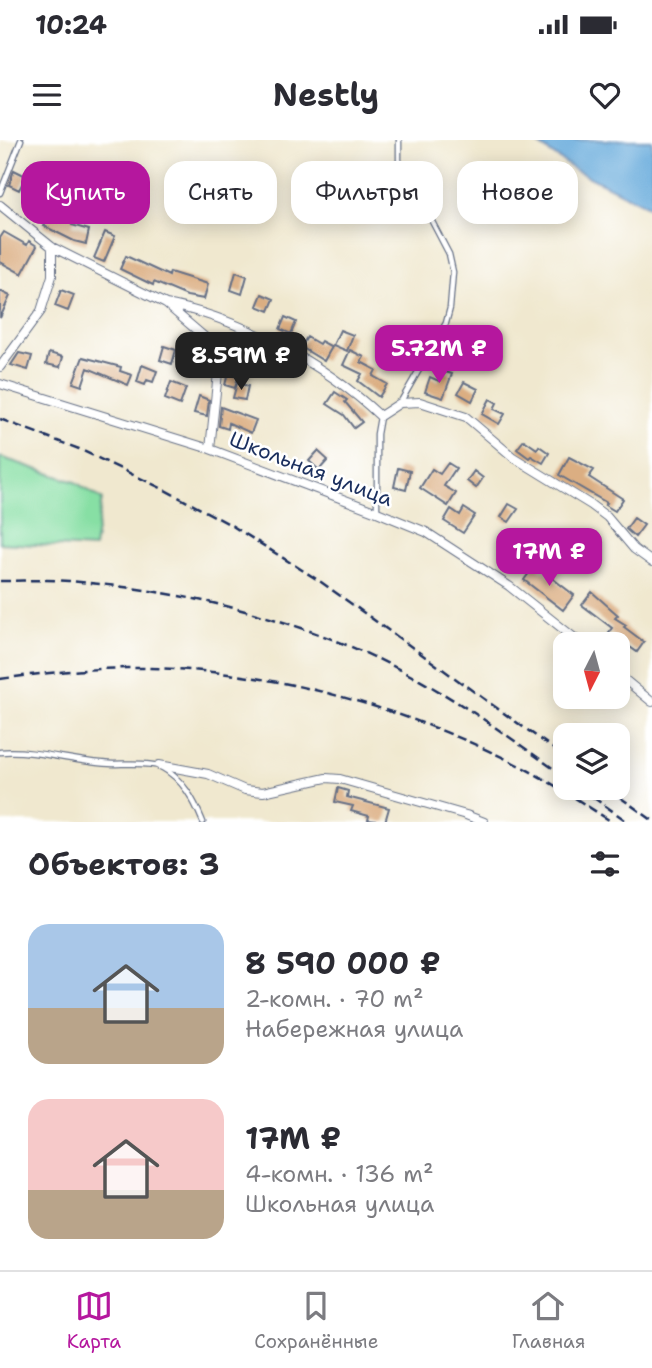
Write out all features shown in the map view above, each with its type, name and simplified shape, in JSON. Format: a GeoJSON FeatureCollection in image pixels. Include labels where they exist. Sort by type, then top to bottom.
{"type":"FeatureCollection","features":[{"type":"Feature","properties":{"kind":"street"},"geometry":{"type":"LineString","coordinates":[[0,205],[52,247],[166,304],[214,345],[219,363],[210,449]]}},
{"type":"Feature","properties":{"kind":"street"},"geometry":{"type":"LineString","coordinates":[[0,367],[41,311],[52,276],[52,247]]}},
{"type":"Feature","properties":{"kind":"street"},"geometry":{"type":"LineString","coordinates":[[166,304],[216,317],[288,351],[349,389],[380,416],[400,403],[420,402],[466,417],[513,457],[592,505],[607,517],[634,549],[652,562]]}},
{"type":"Feature","properties":{"kind":"street","name":"Школьная улица"},"geometry":{"type":"LineString","coordinates":[[0,384],[210,449],[426,532],[509,586],[567,632]]}},
{"type":"Feature","properties":{"kind":"street"},"geometry":{"type":"LineString","coordinates":[[630,684],[652,702]]}},
{"type":"Feature","properties":{"kind":"street"},"geometry":{"type":"LineString","coordinates":[[159,765],[208,774],[245,790],[263,792],[326,778],[340,779],[485,822]]}},
{"type":"Feature","properties":{"kind":"lane"},"geometry":{"type":"LineString","coordinates":[[0,193],[20,140]]}},
{"type":"Feature","properties":{"kind":"lane"},"geometry":{"type":"LineString","coordinates":[[399,140],[399,166],[416,191],[449,254],[453,272],[446,323],[400,403]]}},
{"type":"Feature","properties":{"kind":"lane"},"geometry":{"type":"LineString","coordinates":[[377,512],[377,434],[380,416]]}},
{"type":"Feature","properties":{"kind":"lane"},"geometry":{"type":"LineString","coordinates":[[0,752],[37,752],[93,763],[159,765],[187,789],[203,822]]}},
{"type":"Feature","properties":{"kind":"green space"},"geometry":{"type":"Polygon","coordinates":[[[0,457],[75,482],[102,499],[94,548],[0,543],[0,457]]]}},
{"type":"Feature","properties":{"kind":"water"},"geometry":{"type":"Polygon","coordinates":[[[532,140],[652,140],[652,208],[578,171],[578,161],[562,161],[532,140]]]}},
{"type":"Feature","properties":{"kind":"building"},"geometry":{"type":"Polygon","coordinates":[[[14,170],[21,174],[19,190],[9,185],[14,170]]]}},
{"type":"Feature","properties":{"kind":"building"},"geometry":{"type":"Polygon","coordinates":[[[72,224],[89,230],[86,244],[74,241],[44,226],[72,224]]]}},
{"type":"Feature","properties":{"kind":"building"},"geometry":{"type":"Polygon","coordinates":[[[4,232],[27,245],[29,241],[37,246],[22,274],[0,262],[0,238],[4,232]]]}},
{"type":"Feature","properties":{"kind":"building"},"geometry":{"type":"Polygon","coordinates":[[[105,232],[115,236],[104,262],[94,258],[105,232]]]}},
{"type":"Feature","properties":{"kind":"building"},"geometry":{"type":"Polygon","coordinates":[[[126,256],[169,276],[170,272],[208,284],[204,299],[187,296],[154,282],[153,285],[120,269],[126,256]]]}},
{"type":"Feature","properties":{"kind":"building"},"geometry":{"type":"Polygon","coordinates":[[[236,272],[247,276],[242,294],[231,290],[236,272]]]}},
{"type":"Feature","properties":{"kind":"building"},"geometry":{"type":"Polygon","coordinates":[[[61,290],[74,295],[68,311],[55,306],[61,290]]]}},
{"type":"Feature","properties":{"kind":"building"},"geometry":{"type":"Polygon","coordinates":[[[0,291],[10,296],[0,318],[0,291]]]}},
{"type":"Feature","properties":{"kind":"building"},"geometry":{"type":"Polygon","coordinates":[[[262,294],[274,299],[269,311],[257,306],[262,294]]]}},
{"type":"Feature","properties":{"kind":"building"},"geometry":{"type":"Polygon","coordinates":[[[285,317],[296,322],[291,334],[280,329],[285,317]]]}},
{"type":"Feature","properties":{"kind":"building"},"geometry":{"type":"Polygon","coordinates":[[[340,330],[353,335],[347,351],[333,345],[340,330]]]}},
{"type":"Feature","properties":{"kind":"building"},"geometry":{"type":"Polygon","coordinates":[[[307,337],[332,347],[324,361],[301,347],[307,337]]]}},
{"type":"Feature","properties":{"kind":"building"},"geometry":{"type":"Polygon","coordinates":[[[164,346],[176,350],[172,364],[160,360],[164,346]]]}},
{"type":"Feature","properties":{"kind":"building"},"geometry":{"type":"Polygon","coordinates":[[[350,350],[364,357],[361,362],[376,370],[373,376],[387,384],[379,397],[358,381],[362,374],[343,365],[350,350]]]}},
{"type":"Feature","properties":{"kind":"building"},"geometry":{"type":"Polygon","coordinates":[[[19,353],[32,356],[28,370],[11,365],[19,353]]]}},
{"type":"Feature","properties":{"kind":"building"},"geometry":{"type":"Polygon","coordinates":[[[49,353],[63,357],[60,367],[46,364],[49,353]]]}},
{"type":"Feature","properties":{"kind":"building"},"geometry":{"type":"Polygon","coordinates":[[[83,357],[121,367],[120,371],[132,375],[128,385],[88,368],[82,386],[73,383],[83,357]]]}},
{"type":"Feature","properties":{"kind":"building"},"geometry":{"type":"Polygon","coordinates":[[[142,365],[157,371],[153,382],[147,380],[145,385],[137,382],[142,365]]]}},
{"type":"Feature","properties":{"kind":"building"},"geometry":{"type":"Polygon","coordinates":[[[442,371],[452,374],[443,398],[425,392],[430,377],[439,381],[442,371]]]}},
{"type":"Feature","properties":{"kind":"building"},"geometry":{"type":"Polygon","coordinates":[[[228,374],[238,377],[235,388],[225,385],[228,374]]]}},
{"type":"Feature","properties":{"kind":"building"},"geometry":{"type":"Polygon","coordinates":[[[171,382],[186,388],[180,405],[165,399],[171,382]]]}},
{"type":"Feature","properties":{"kind":"building"},"geometry":{"type":"Polygon","coordinates":[[[464,382],[478,389],[472,401],[458,393],[464,382]]]}},
{"type":"Feature","properties":{"kind":"building"},"geometry":{"type":"Polygon","coordinates":[[[237,383],[248,386],[245,400],[233,398],[237,383]]]}},
{"type":"Feature","properties":{"kind":"building"},"geometry":{"type":"Polygon","coordinates":[[[335,392],[347,400],[345,402],[362,422],[354,428],[344,415],[327,404],[335,392]]]}},
{"type":"Feature","properties":{"kind":"building"},"geometry":{"type":"Polygon","coordinates":[[[199,396],[209,400],[207,416],[194,413],[199,396]]]}},
{"type":"Feature","properties":{"kind":"building"},"geometry":{"type":"Polygon","coordinates":[[[490,399],[497,403],[494,409],[505,414],[499,424],[482,414],[490,399]]]}},
{"type":"Feature","properties":{"kind":"building"},"geometry":{"type":"Polygon","coordinates":[[[221,407],[256,420],[251,433],[229,423],[228,429],[219,426],[221,407]]]}},
{"type":"Feature","properties":{"kind":"building"},"geometry":{"type":"Polygon","coordinates":[[[524,440],[549,453],[543,463],[531,456],[529,458],[517,449],[524,440]]]}},
{"type":"Feature","properties":{"kind":"building"},"geometry":{"type":"Polygon","coordinates":[[[318,451],[328,460],[319,470],[309,461],[318,451]]]}},
{"type":"Feature","properties":{"kind":"building"},"geometry":{"type":"Polygon","coordinates":[[[569,457],[594,470],[589,477],[623,499],[615,511],[605,505],[607,503],[559,475],[569,457]]]}},
{"type":"Feature","properties":{"kind":"building"},"geometry":{"type":"Polygon","coordinates":[[[448,463],[456,468],[444,486],[456,493],[448,506],[420,488],[432,469],[440,474],[448,463]]]}},
{"type":"Feature","properties":{"kind":"building"},"geometry":{"type":"Polygon","coordinates":[[[398,468],[410,471],[406,490],[394,487],[398,468]]]}},
{"type":"Feature","properties":{"kind":"building"},"geometry":{"type":"Polygon","coordinates":[[[474,471],[483,478],[476,488],[467,481],[474,471]]]}},
{"type":"Feature","properties":{"kind":"building"},"geometry":{"type":"Polygon","coordinates":[[[509,504],[518,509],[509,522],[501,517],[509,504]]]}},
{"type":"Feature","properties":{"kind":"building"},"geometry":{"type":"Polygon","coordinates":[[[464,508],[475,515],[463,533],[444,521],[451,509],[460,515],[464,508]]]}},
{"type":"Feature","properties":{"kind":"building"},"geometry":{"type":"Polygon","coordinates":[[[634,518],[644,525],[635,537],[626,529],[634,518]]]}},
{"type":"Feature","properties":{"kind":"building"},"geometry":{"type":"Polygon","coordinates":[[[526,532],[538,540],[528,555],[516,547],[526,532]]]}},
{"type":"Feature","properties":{"kind":"building"},"geometry":{"type":"Polygon","coordinates":[[[535,565],[574,595],[563,610],[524,580],[535,565]]]}},
{"type":"Feature","properties":{"kind":"building"},"geometry":{"type":"Polygon","coordinates":[[[592,592],[618,615],[615,618],[626,625],[624,627],[644,642],[637,652],[630,647],[630,632],[609,632],[612,628],[582,605],[592,592]]]}},
{"type":"Feature","properties":{"kind":"building"},"geometry":{"type":"Polygon","coordinates":[[[338,788],[348,791],[347,797],[389,808],[385,822],[368,820],[369,816],[351,811],[353,806],[335,802],[338,788]]]}},
{"type":"Feature","properties":{"kind":"railway"},"geometry":{"type":"LineString","coordinates":[[0,419],[79,449],[231,525],[321,582],[553,748]]}},
{"type":"Feature","properties":{"kind":"railway"},"geometry":{"type":"LineString","coordinates":[[0,581],[69,581],[157,592],[201,600],[287,623],[370,655],[410,675],[489,723],[553,768]]}},
{"type":"Feature","properties":{"kind":"railway"},"geometry":{"type":"LineString","coordinates":[[0,679],[95,669],[177,669],[278,682],[328,693],[377,707],[471,743],[541,777],[612,822]]}},
{"type":"Feature","properties":{"kind":"railway"},"geometry":{"type":"LineString","coordinates":[[597,800],[628,822]]}},
{"type":"Feature","properties":{"kind":"railway"},"geometry":{"type":"LineString","coordinates":[[624,800],[652,820]]}}]}
